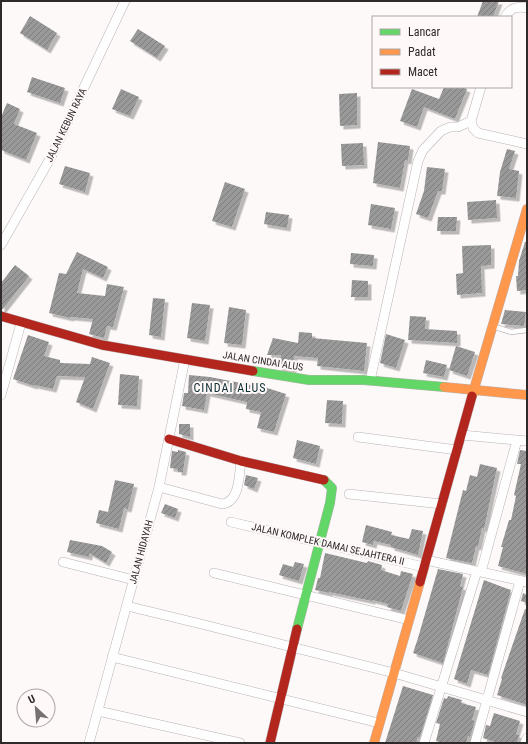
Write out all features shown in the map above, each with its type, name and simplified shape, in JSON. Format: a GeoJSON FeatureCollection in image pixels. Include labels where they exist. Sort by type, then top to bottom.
{"type":"FeatureCollection","features":[{"type":"Feature","properties":{"kind":"street","name":"JALAN KEBUN RAYA"},"geometry":{"type":"LineString","coordinates":[[1,246],[51,157],[125,1]]}},
{"type":"Feature","properties":{"kind":"street"},"geometry":{"type":"LineString","coordinates":[[506,16],[513,9],[521,7],[527,8]]}},
{"type":"Feature","properties":{"kind":"street"},"geometry":{"type":"LineString","coordinates":[[481,88],[471,121],[473,128],[478,133],[527,144]]}},
{"type":"Feature","properties":{"kind":"street"},"geometry":{"type":"LineString","coordinates":[[370,381],[418,161],[423,150],[440,131],[450,127],[458,127],[471,121]]}},
{"type":"Feature","properties":{"kind":"street"},"geometry":{"type":"LineString","coordinates":[[374,743],[492,326],[525,225],[527,208]]}},
{"type":"Feature","properties":{"kind":"street","name":"JALAN CINDAI ALUS"},"geometry":{"type":"LineString","coordinates":[[1,316],[21,323],[102,345],[309,380],[370,381],[527,395]]}},
{"type":"Feature","properties":{"kind":"street"},"geometry":{"type":"LineString","coordinates":[[1,395],[21,323]]}},
{"type":"Feature","properties":{"kind":"street","name":"JALAN HIDAYAH"},"geometry":{"type":"LineString","coordinates":[[89,743],[159,487],[185,360]]}},
{"type":"Feature","properties":{"kind":"street"},"geometry":{"type":"LineString","coordinates":[[462,435],[527,441]]}},
{"type":"Feature","properties":{"kind":"street"},"geometry":{"type":"LineString","coordinates":[[358,437],[458,450]]}},
{"type":"Feature","properties":{"kind":"street"},"geometry":{"type":"LineString","coordinates":[[169,439],[242,461],[318,478],[325,480],[330,485],[332,493],[279,698],[270,743]]}},
{"type":"Feature","properties":{"kind":"street"},"geometry":{"type":"LineString","coordinates":[[424,743],[479,571],[517,440]]}},
{"type":"Feature","properties":{"kind":"street"},"geometry":{"type":"LineString","coordinates":[[159,487],[222,504],[231,502],[236,492],[242,461]]}},
{"type":"Feature","properties":{"kind":"street"},"geometry":{"type":"LineString","coordinates":[[349,494],[442,504]]}},
{"type":"Feature","properties":{"kind":"street","name":"JALAN KOMPLEK DAMAI SEJAHTERA II"},"geometry":{"type":"LineString","coordinates":[[231,522],[319,542],[425,563],[479,571],[523,582]]}},
{"type":"Feature","properties":{"kind":"street"},"geometry":{"type":"LineString","coordinates":[[63,562],[134,580]]}},
{"type":"Feature","properties":{"kind":"street"},"geometry":{"type":"LineString","coordinates":[[214,573],[409,620]]}},
{"type":"Feature","properties":{"kind":"street"},"geometry":{"type":"LineString","coordinates":[[475,743],[523,582]]}},
{"type":"Feature","properties":{"kind":"street"},"geometry":{"type":"LineString","coordinates":[[126,606],[394,673],[527,712]]}},
{"type":"Feature","properties":{"kind":"street"},"geometry":{"type":"LineString","coordinates":[[112,657],[380,723]]}},
{"type":"Feature","properties":{"kind":"street"},"geometry":{"type":"LineString","coordinates":[[98,711],[228,742],[240,743]]}},
{"type":"Feature","properties":{"kind":"street"},"geometry":{"type":"LineString","coordinates":[[525,743],[527,738]]}},
{"type":"Feature","properties":{"kind":"lane"},"geometry":{"type":"LineString","coordinates":[[492,326],[511,332],[527,330]]}},
{"type":"Feature","properties":{"kind":"building"},"geometry":{"type":"Polygon","coordinates":[[[483,1],[499,1],[493,16],[477,16],[483,1]]]}},
{"type":"Feature","properties":{"kind":"building"},"geometry":{"type":"Polygon","coordinates":[[[30,16],[57,33],[47,50],[20,33],[30,16]]]}},
{"type":"Feature","properties":{"kind":"building"},"geometry":{"type":"Polygon","coordinates":[[[138,29],[165,46],[157,58],[130,41],[138,29]]]}},
{"type":"Feature","properties":{"kind":"building"},"geometry":{"type":"Polygon","coordinates":[[[32,77],[65,88],[60,103],[27,92],[32,77]]]}},
{"type":"Feature","properties":{"kind":"building"},"geometry":{"type":"Polygon","coordinates":[[[444,88],[467,89],[455,119],[424,107],[417,127],[400,121],[412,89],[439,99],[444,88]]]}},
{"type":"Feature","properties":{"kind":"building"},"geometry":{"type":"Polygon","coordinates":[[[121,89],[139,97],[130,116],[112,109],[121,89]]]}},
{"type":"Feature","properties":{"kind":"building"},"geometry":{"type":"Polygon","coordinates":[[[357,93],[357,125],[340,126],[339,94],[357,93]]]}},
{"type":"Feature","properties":{"kind":"building"},"geometry":{"type":"Polygon","coordinates":[[[7,103],[20,109],[14,124],[37,133],[26,160],[1,150],[1,117],[7,103]]]}},
{"type":"Feature","properties":{"kind":"building"},"geometry":{"type":"Polygon","coordinates":[[[378,142],[410,146],[408,161],[405,160],[400,188],[373,183],[378,142]]]}},
{"type":"Feature","properties":{"kind":"building"},"geometry":{"type":"Polygon","coordinates":[[[363,143],[364,165],[342,166],[341,144],[363,143]]]}},
{"type":"Feature","properties":{"kind":"building"},"geometry":{"type":"Polygon","coordinates":[[[507,149],[515,151],[509,169],[519,171],[516,198],[497,196],[500,172],[507,149]]]}},
{"type":"Feature","properties":{"kind":"building"},"geometry":{"type":"Polygon","coordinates":[[[65,166],[90,173],[85,192],[59,184],[65,166]]]}},
{"type":"Feature","properties":{"kind":"building"},"geometry":{"type":"Polygon","coordinates":[[[427,167],[445,169],[442,191],[438,191],[428,218],[416,214],[424,191],[427,167]]]}},
{"type":"Feature","properties":{"kind":"building"},"geometry":{"type":"Polygon","coordinates":[[[225,182],[245,189],[232,227],[212,221],[225,182]]]}},
{"type":"Feature","properties":{"kind":"building"},"geometry":{"type":"Polygon","coordinates":[[[496,200],[497,218],[468,220],[467,202],[496,200]]]}},
{"type":"Feature","properties":{"kind":"building"},"geometry":{"type":"Polygon","coordinates":[[[371,204],[395,208],[391,229],[368,225],[371,204]]]}},
{"type":"Feature","properties":{"kind":"building"},"geometry":{"type":"Polygon","coordinates":[[[266,212],[289,215],[287,228],[264,224],[266,212]]]}},
{"type":"Feature","properties":{"kind":"building"},"geometry":{"type":"Polygon","coordinates":[[[438,217],[457,217],[456,231],[437,231],[438,217]]]}},
{"type":"Feature","properties":{"kind":"building"},"geometry":{"type":"Polygon","coordinates":[[[525,242],[527,242],[527,290],[517,291],[516,276],[518,276],[519,261],[525,242]]]}},
{"type":"Feature","properties":{"kind":"building"},"geometry":{"type":"Polygon","coordinates":[[[491,245],[491,265],[481,266],[482,293],[457,295],[456,274],[463,273],[462,246],[491,245]]]}},
{"type":"Feature","properties":{"kind":"building"},"geometry":{"type":"Polygon","coordinates":[[[77,252],[108,267],[103,278],[83,269],[77,293],[105,296],[107,284],[124,287],[113,327],[107,326],[104,338],[89,334],[93,319],[70,318],[49,313],[59,273],[66,274],[77,252]]]}},
{"type":"Feature","properties":{"kind":"building"},"geometry":{"type":"Polygon","coordinates":[[[351,253],[374,255],[373,266],[350,264],[351,253]]]}},
{"type":"Feature","properties":{"kind":"building"},"geometry":{"type":"Polygon","coordinates":[[[15,265],[29,276],[3,309],[1,309],[1,283],[15,265]]]}},
{"type":"Feature","properties":{"kind":"building"},"geometry":{"type":"Polygon","coordinates":[[[352,280],[368,281],[368,297],[351,297],[352,280]]]}},
{"type":"Feature","properties":{"kind":"building"},"geometry":{"type":"Polygon","coordinates":[[[153,298],[165,299],[161,337],[149,335],[153,298]]]}},
{"type":"Feature","properties":{"kind":"building"},"geometry":{"type":"Polygon","coordinates":[[[192,303],[210,305],[205,341],[187,338],[192,303]]]}},
{"type":"Feature","properties":{"kind":"building"},"geometry":{"type":"Polygon","coordinates":[[[229,307],[246,310],[242,345],[224,343],[229,307]]]}},
{"type":"Feature","properties":{"kind":"building"},"geometry":{"type":"Polygon","coordinates":[[[505,310],[526,312],[524,326],[501,324],[505,310]]]}},
{"type":"Feature","properties":{"kind":"building"},"geometry":{"type":"Polygon","coordinates":[[[410,316],[426,317],[425,329],[457,331],[457,343],[408,340],[410,316]]]}},
{"type":"Feature","properties":{"kind":"building"},"geometry":{"type":"Polygon","coordinates":[[[299,332],[312,333],[312,338],[367,343],[364,371],[317,366],[318,358],[294,356],[293,370],[278,367],[281,355],[267,355],[273,338],[298,343],[299,332]]]}},
{"type":"Feature","properties":{"kind":"building"},"geometry":{"type":"Polygon","coordinates":[[[386,334],[405,340],[396,368],[380,363],[386,334]]]}},
{"type":"Feature","properties":{"kind":"building"},"geometry":{"type":"Polygon","coordinates":[[[28,335],[49,342],[44,356],[60,360],[60,363],[90,364],[92,357],[110,363],[93,409],[76,402],[85,377],[57,376],[53,389],[34,386],[13,379],[28,335]]]}},
{"type":"Feature","properties":{"kind":"building"},"geometry":{"type":"Polygon","coordinates":[[[456,346],[475,352],[467,376],[449,370],[456,346]]]}},
{"type":"Feature","properties":{"kind":"building"},"geometry":{"type":"Polygon","coordinates":[[[426,360],[447,365],[444,377],[423,373],[426,360]]]}},
{"type":"Feature","properties":{"kind":"building"},"geometry":{"type":"Polygon","coordinates":[[[120,374],[139,376],[137,406],[118,405],[120,374]]]}},
{"type":"Feature","properties":{"kind":"building"},"geometry":{"type":"Polygon","coordinates":[[[189,375],[210,377],[251,385],[251,383],[264,385],[264,387],[286,394],[274,432],[257,428],[261,412],[246,409],[247,402],[207,393],[204,410],[182,406],[184,393],[188,393],[189,375]]]}},
{"type":"Feature","properties":{"kind":"building"},"geometry":{"type":"Polygon","coordinates":[[[327,400],[343,401],[342,424],[325,423],[327,400]]]}},
{"type":"Feature","properties":{"kind":"building"},"geometry":{"type":"Polygon","coordinates":[[[179,424],[190,424],[190,437],[179,434],[179,424]]]}},
{"type":"Feature","properties":{"kind":"building"},"geometry":{"type":"Polygon","coordinates":[[[297,440],[320,446],[316,464],[293,458],[297,440]]]}},
{"type":"Feature","properties":{"kind":"building"},"geometry":{"type":"Polygon","coordinates":[[[178,450],[186,452],[183,472],[178,472],[178,469],[170,468],[172,451],[178,452],[178,450]]]}},
{"type":"Feature","properties":{"kind":"building"},"geometry":{"type":"Polygon","coordinates":[[[520,450],[527,451],[527,574],[498,566],[503,547],[501,547],[509,520],[511,520],[516,496],[514,495],[521,464],[517,464],[520,450]]]}},
{"type":"Feature","properties":{"kind":"building"},"geometry":{"type":"Polygon","coordinates":[[[480,464],[497,468],[484,529],[482,528],[478,547],[476,546],[472,563],[446,558],[463,490],[466,491],[470,475],[477,477],[480,464]]]}},
{"type":"Feature","properties":{"kind":"building"},"geometry":{"type":"Polygon","coordinates":[[[246,475],[258,478],[254,489],[244,485],[246,475]]]}},
{"type":"Feature","properties":{"kind":"building"},"geometry":{"type":"Polygon","coordinates":[[[115,480],[134,484],[128,509],[124,508],[119,529],[96,523],[99,510],[108,512],[115,480]]]}},
{"type":"Feature","properties":{"kind":"building"},"geometry":{"type":"Polygon","coordinates":[[[165,504],[178,509],[175,518],[161,513],[165,504]]]}},
{"type":"Feature","properties":{"kind":"building"},"geometry":{"type":"Polygon","coordinates":[[[366,525],[392,532],[391,535],[409,539],[412,529],[423,531],[418,555],[391,547],[391,545],[374,541],[373,545],[362,542],[366,525]]]}},
{"type":"Feature","properties":{"kind":"building"},"geometry":{"type":"Polygon","coordinates":[[[70,540],[102,546],[112,552],[106,563],[89,553],[89,557],[67,552],[70,540]]]}},
{"type":"Feature","properties":{"kind":"building"},"geometry":{"type":"Polygon","coordinates":[[[325,553],[382,565],[381,570],[400,576],[401,571],[413,574],[401,611],[387,607],[388,604],[372,600],[315,590],[318,578],[320,578],[325,553]]]}},
{"type":"Feature","properties":{"kind":"building"},"geometry":{"type":"Polygon","coordinates":[[[295,562],[304,564],[299,581],[279,575],[283,564],[293,567],[295,562]]]}},
{"type":"Feature","properties":{"kind":"building"},"geometry":{"type":"Polygon","coordinates":[[[438,569],[463,574],[460,586],[463,587],[443,663],[413,653],[438,569]]]}},
{"type":"Feature","properties":{"kind":"building"},"geometry":{"type":"Polygon","coordinates":[[[484,580],[511,590],[488,675],[471,670],[467,684],[454,679],[484,580]]]}},
{"type":"Feature","properties":{"kind":"building"},"geometry":{"type":"Polygon","coordinates":[[[523,593],[527,595],[527,603],[521,601],[523,593]]]}},
{"type":"Feature","properties":{"kind":"building"},"geometry":{"type":"Polygon","coordinates":[[[525,609],[527,609],[527,705],[497,695],[502,679],[501,678],[525,609]]]}},
{"type":"Feature","properties":{"kind":"building"},"geometry":{"type":"Polygon","coordinates":[[[403,686],[433,695],[420,737],[418,737],[416,743],[385,743],[403,686]]]}},
{"type":"Feature","properties":{"kind":"building"},"geometry":{"type":"Polygon","coordinates":[[[448,696],[462,700],[461,703],[476,707],[472,720],[475,721],[470,737],[468,736],[466,743],[442,743],[436,741],[440,724],[436,723],[444,698],[447,699],[448,696]]]}},
{"type":"Feature","properties":{"kind":"building"},"geometry":{"type":"Polygon","coordinates":[[[494,713],[520,721],[516,734],[519,735],[517,743],[498,743],[483,738],[486,725],[490,726],[494,713]]]}},
{"type":"Feature","properties":{"kind":"traffic: fast"},"geometry":{"type":"LineString","coordinates":[[253,371],[309,380],[364,380],[444,387]]}},
{"type":"Feature","properties":{"kind":"traffic: fast"},"geometry":{"type":"LineString","coordinates":[[297,629],[330,503],[332,488],[324,480]]}},
{"type":"Feature","properties":{"kind":"traffic: slow"},"geometry":{"type":"LineString","coordinates":[[472,396],[527,209]]}},
{"type":"Feature","properties":{"kind":"traffic: slow"},"geometry":{"type":"LineString","coordinates":[[444,387],[527,395]]}},
{"type":"Feature","properties":{"kind":"traffic: slow"},"geometry":{"type":"LineString","coordinates":[[374,743],[420,582]]}},
{"type":"Feature","properties":{"kind":"traffic: jam"},"geometry":{"type":"LineString","coordinates":[[1,316],[102,345],[253,371]]}},
{"type":"Feature","properties":{"kind":"traffic: jam"},"geometry":{"type":"LineString","coordinates":[[420,582],[472,396]]}},
{"type":"Feature","properties":{"kind":"traffic: jam"},"geometry":{"type":"LineString","coordinates":[[169,439],[241,461],[324,480]]}},
{"type":"Feature","properties":{"kind":"traffic: jam"},"geometry":{"type":"LineString","coordinates":[[270,743],[297,629]]}},
{"type":"Feature","properties":{"kind":"district","name":"CINDAI ALUS"},"geometry":{"type":"Point","coordinates":[230,388]}}]}
